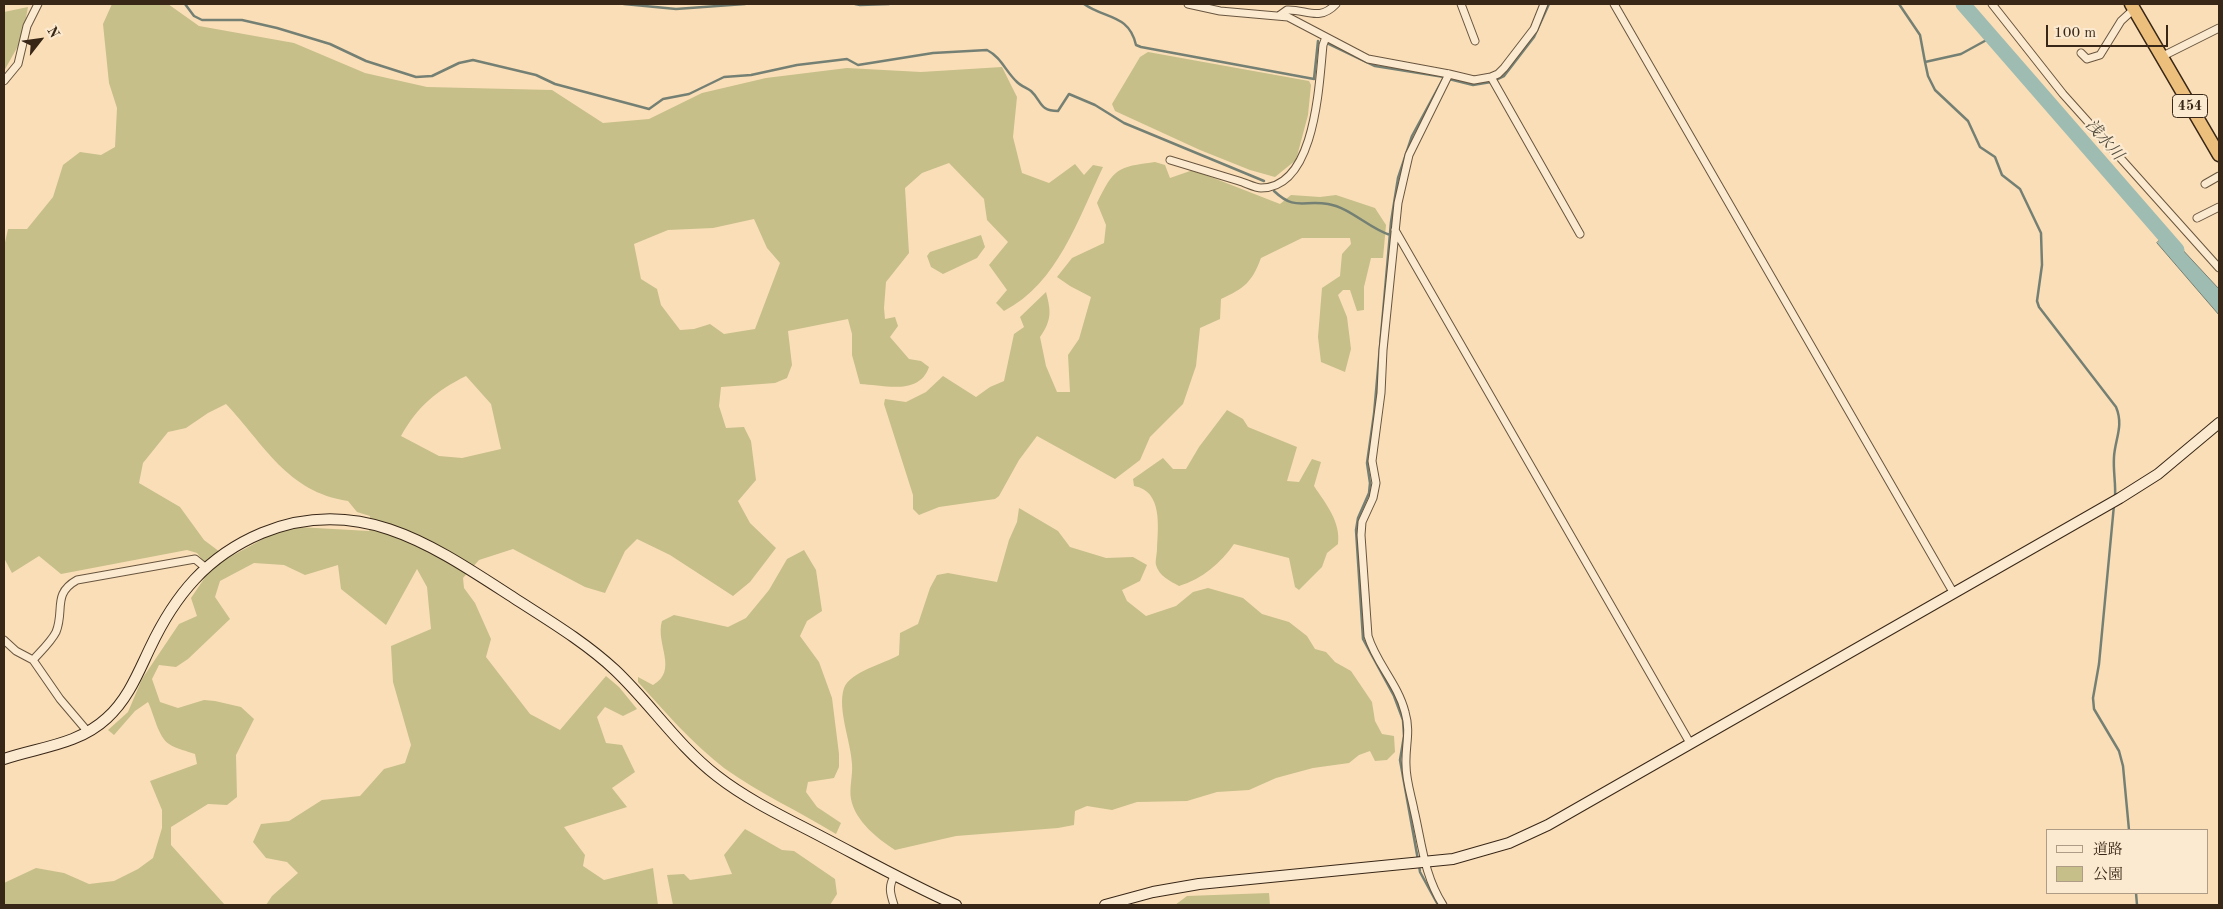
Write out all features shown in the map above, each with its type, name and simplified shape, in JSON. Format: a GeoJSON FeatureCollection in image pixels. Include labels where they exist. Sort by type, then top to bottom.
{"type":"FeatureCollection","features":[{"type":"Feature","properties":{"kind":"highway","name":"454"},"geometry":{"type":"LineString","coordinates":[[2133,7],[2219,155]]}},
{"type":"Feature","properties":{"kind":"street"},"geometry":{"type":"LineString","coordinates":[[4,81],[18,64],[27,26],[38,4]]}},
{"type":"Feature","properties":{"kind":"street"},"geometry":{"type":"LineString","coordinates":[[1188,4],[1220,11],[1280,15],[1299,22],[1376,62],[1474,80],[1491,77],[1498,74],[1504,68],[1534,29],[1544,4]]}},
{"type":"Feature","properties":{"kind":"street"},"geometry":{"type":"LineString","coordinates":[[1280,15],[1287,10],[1309,15],[1325,12],[1336,4]]}},
{"type":"Feature","properties":{"kind":"street"},"geometry":{"type":"LineString","coordinates":[[1461,4],[1474,41]]}},
{"type":"Feature","properties":{"kind":"street"},"geometry":{"type":"LineString","coordinates":[[1614,4],[1953,592]]}},
{"type":"Feature","properties":{"kind":"street"},"geometry":{"type":"LineString","coordinates":[[1992,4],[2063,94],[2219,268]]}},
{"type":"Feature","properties":{"kind":"street"},"geometry":{"type":"LineString","coordinates":[[2081,53],[2087,59],[2100,55],[2121,21],[2133,7]]}},
{"type":"Feature","properties":{"kind":"street"},"geometry":{"type":"LineString","coordinates":[[2161,57],[2219,28]]}},
{"type":"Feature","properties":{"kind":"street"},"geometry":{"type":"LineString","coordinates":[[1170,160],[1261,188],[1287,178],[1296,169],[1305,151],[1313,119],[1322,45],[1326,37]]}},
{"type":"Feature","properties":{"kind":"street"},"geometry":{"type":"LineString","coordinates":[[1442,905],[1434,892],[1424,862],[1406,772],[1409,740],[1405,712],[1397,691],[1372,649],[1368,636],[1361,535],[1362,522],[1373,498],[1376,483],[1372,462],[1381,392],[1398,203],[1409,155],[1449,74]]}},
{"type":"Feature","properties":{"kind":"street"},"geometry":{"type":"LineString","coordinates":[[1491,77],[1580,234]]}},
{"type":"Feature","properties":{"kind":"street"},"geometry":{"type":"LineString","coordinates":[[2205,184],[2219,176]]}},
{"type":"Feature","properties":{"kind":"street"},"geometry":{"type":"LineString","coordinates":[[2197,218],[2219,208]]}},
{"type":"Feature","properties":{"kind":"street"},"geometry":{"type":"LineString","coordinates":[[1395,230],[1690,743]]}},
{"type":"Feature","properties":{"kind":"street"},"geometry":{"type":"LineString","coordinates":[[1104,905],[1153,892],[1199,884],[1424,862],[1475,854],[1530,834],[2158,474],[2219,423]]}},
{"type":"Feature","properties":{"kind":"street"},"geometry":{"type":"LineString","coordinates":[[4,759],[57,745],[88,732],[107,718],[129,691],[168,612],[185,588],[223,554],[265,532],[307,522],[344,520],[361,522],[408,535],[462,565],[594,652],[633,688],[702,764],[741,793],[895,875],[956,905]]}},
{"type":"Feature","properties":{"kind":"street"},"geometry":{"type":"LineString","coordinates":[[33,660],[55,635],[60,621],[61,597],[68,585],[77,580],[195,559],[206,568]]}},
{"type":"Feature","properties":{"kind":"street"},"geometry":{"type":"LineString","coordinates":[[4,640],[16,651],[33,660],[60,699],[88,732]]}},
{"type":"Feature","properties":{"kind":"street"},"geometry":{"type":"LineString","coordinates":[[894,905],[889,890],[890,882],[895,875]]}},
{"type":"Feature","properties":{"kind":"green space"},"geometry":{"type":"Polygon","coordinates":[[[112,4],[168,4],[199,26],[294,43],[365,73],[427,87],[552,90],[603,123],[649,119],[702,93],[766,78],[847,68],[921,72],[1002,67],[1017,97],[1013,137],[1022,173],[1049,183],[1075,164],[1084,175],[1093,165],[1103,167],[1075,228],[1052,267],[1039,284],[1023,299],[1004,311],[996,303],[1007,290],[989,265],[1008,242],[987,220],[984,199],[949,163],[922,173],[905,188],[909,253],[886,282],[884,308],[885,319],[895,317],[898,326],[890,337],[909,359],[921,361],[929,367],[924,376],[917,382],[900,387],[860,384],[852,355],[852,334],[848,319],[788,331],[792,365],[787,378],[775,383],[721,387],[719,406],[726,428],[744,427],[751,441],[756,480],[738,501],[750,523],[776,548],[750,582],[733,596],[670,555],[637,539],[625,551],[605,593],[585,587],[513,549],[479,560],[463,578],[464,588],[475,603],[491,639],[486,657],[530,714],[560,730],[606,676],[619,687],[637,709],[623,716],[605,707],[597,717],[606,743],[622,745],[635,772],[612,788],[627,807],[564,827],[585,855],[583,866],[604,880],[653,868],[658,905],[266,905],[272,896],[298,873],[287,862],[266,858],[253,842],[261,824],[289,821],[322,800],[360,796],[384,769],[405,763],[411,745],[393,682],[391,646],[431,629],[427,587],[417,569],[386,625],[341,589],[338,565],[305,575],[284,565],[254,563],[220,581],[215,597],[230,619],[188,659],[176,667],[159,665],[152,679],[160,702],[178,708],[204,700],[215,701],[241,707],[254,719],[236,755],[237,797],[227,805],[208,804],[171,827],[171,845],[225,905],[4,905],[4,883],[36,868],[64,873],[89,884],[114,881],[138,869],[153,858],[162,828],[162,810],[150,781],[197,764],[195,754],[175,747],[165,741],[159,731],[148,702],[135,711],[114,735],[108,730],[128,712],[142,679],[179,624],[197,616],[191,598],[210,570],[197,553],[187,550],[61,574],[39,556],[12,573],[4,558],[4,247],[8,229],[27,229],[53,197],[63,165],[80,152],[101,155],[115,147],[117,108],[109,83],[103,24],[112,4]],[[754,219],[713,228],[668,230],[634,244],[641,279],[657,289],[661,305],[680,330],[694,329],[710,324],[724,334],[755,329],[780,263],[767,248],[754,219]],[[466,376],[446,387],[421,408],[407,425],[401,436],[439,456],[462,458],[501,449],[491,404],[466,376]],[[226,404],[208,413],[186,428],[168,432],[143,463],[139,483],[180,507],[204,540],[228,558],[274,533],[298,527],[369,531],[370,516],[357,512],[348,501],[327,496],[309,488],[293,477],[265,450],[226,404]]]}},
{"type":"Feature","properties":{"kind":"green space"},"geometry":{"type":"Polygon","coordinates":[[[28,7],[22,39],[4,71],[4,12],[28,7]]]}},
{"type":"Feature","properties":{"kind":"green space"},"geometry":{"type":"Polygon","coordinates":[[[1148,52],[1309,81],[1311,85],[1308,115],[1296,160],[1275,177],[1250,170],[1200,150],[1115,111],[1112,104],[1140,57],[1148,52]]]}},
{"type":"Feature","properties":{"kind":"green space"},"geometry":{"type":"Polygon","coordinates":[[[1155,162],[1165,165],[1170,178],[1193,170],[1280,204],[1291,195],[1320,197],[1336,195],[1375,208],[1386,225],[1383,258],[1371,258],[1364,287],[1364,310],[1357,311],[1350,290],[1343,290],[1338,295],[1347,317],[1351,349],[1345,372],[1321,362],[1318,337],[1322,288],[1340,276],[1342,254],[1351,244],[1350,238],[1302,238],[1261,258],[1251,279],[1242,288],[1221,299],[1220,319],[1200,328],[1196,366],[1183,404],[1150,437],[1140,460],[1115,479],[1037,436],[1019,460],[999,496],[995,499],[939,507],[919,515],[913,509],[913,495],[884,404],[885,399],[906,402],[926,392],[943,376],[976,397],[990,387],[1004,381],[1014,334],[1024,327],[1020,317],[1046,292],[1049,315],[1047,325],[1040,337],[1046,366],[1057,392],[1070,392],[1068,355],[1079,339],[1091,297],[1057,277],[1072,258],[1104,243],[1106,225],[1097,203],[1113,176],[1124,168],[1155,162]]]}},
{"type":"Feature","properties":{"kind":"green space"},"geometry":{"type":"Polygon","coordinates":[[[981,235],[985,247],[977,258],[943,274],[931,267],[927,256],[930,252],[981,235]]]}},
{"type":"Feature","properties":{"kind":"green space"},"geometry":{"type":"Polygon","coordinates":[[[1227,410],[1243,419],[1248,427],[1297,447],[1287,481],[1299,482],[1312,459],[1321,462],[1314,486],[1328,506],[1335,521],[1338,544],[1327,553],[1322,567],[1299,590],[1295,587],[1289,558],[1234,544],[1210,570],[1179,586],[1165,578],[1157,569],[1157,511],[1150,495],[1143,489],[1134,486],[1133,479],[1163,458],[1173,469],[1186,469],[1199,447],[1227,410]]]}},
{"type":"Feature","properties":{"kind":"green space"},"geometry":{"type":"Polygon","coordinates":[[[1019,508],[1058,531],[1070,547],[1106,558],[1133,557],[1147,565],[1140,581],[1122,590],[1127,601],[1146,616],[1176,606],[1193,592],[1208,588],[1243,598],[1262,614],[1289,622],[1307,636],[1315,649],[1326,652],[1335,662],[1351,671],[1372,702],[1375,721],[1382,734],[1394,736],[1395,752],[1387,760],[1375,761],[1370,751],[1359,755],[1349,763],[1313,768],[1276,778],[1249,790],[1217,792],[1187,801],[1137,802],[1112,810],[1087,806],[1075,811],[1074,825],[1058,828],[956,836],[895,850],[868,829],[853,807],[851,799],[851,755],[842,706],[844,688],[853,677],[861,672],[899,655],[900,633],[918,624],[930,588],[937,575],[948,573],[997,582],[1009,540],[1017,522],[1019,508]]]}},
{"type":"Feature","properties":{"kind":"green space"},"geometry":{"type":"Polygon","coordinates":[[[804,550],[816,570],[822,611],[807,621],[800,636],[819,662],[832,698],[839,754],[839,767],[834,778],[808,782],[806,792],[817,807],[841,823],[836,834],[751,786],[724,768],[690,738],[638,682],[638,677],[653,685],[661,679],[664,672],[665,656],[661,639],[662,621],[674,615],[728,627],[746,618],[769,590],[787,559],[804,550]]]}},
{"type":"Feature","properties":{"kind":"green space"},"geometry":{"type":"Polygon","coordinates":[[[745,829],[782,850],[794,851],[835,879],[837,894],[830,905],[673,905],[667,875],[684,874],[690,880],[732,874],[724,855],[745,829]]]}},
{"type":"Feature","properties":{"kind":"green space"},"geometry":{"type":"Polygon","coordinates":[[[1269,893],[1270,905],[1175,905],[1187,896],[1269,893]]]}},
{"type":"Feature","properties":{"kind":"water"},"geometry":{"type":"Polygon","coordinates":[[[2167,233],[2219,289],[2219,315],[2157,243],[2167,233]]]}},
{"type":"Feature","properties":{"kind":"waterway"},"geometry":{"type":"LineString","coordinates":[[185,4],[194,16],[202,20],[242,20],[277,28],[330,44],[366,61],[416,77],[432,76],[459,63],[473,60],[536,75],[555,84],[649,109],[663,99],[689,94],[724,77],[751,75],[797,65],[847,59],[858,65],[933,53],[987,50],[1000,61],[1020,85],[1031,91],[1047,109],[1058,111],[1069,94],[1095,105],[1124,123],[1264,181]]}},
{"type":"Feature","properties":{"kind":"waterway"},"geometry":{"type":"LineString","coordinates":[[624,4],[676,9],[745,4]]}},
{"type":"Feature","properties":{"kind":"waterway"},"geometry":{"type":"LineString","coordinates":[[855,4],[889,4]]}},
{"type":"Feature","properties":{"kind":"waterway"},"geometry":{"type":"LineString","coordinates":[[1084,4],[1122,22],[1133,35],[1136,45],[1141,47],[1314,79],[1318,41]]}},
{"type":"Feature","properties":{"kind":"waterway"},"geometry":{"type":"LineString","coordinates":[[1449,79],[1473,85],[1491,82],[1504,76],[1534,37],[1549,4]]}},
{"type":"Feature","properties":{"kind":"waterway"},"geometry":{"type":"LineString","coordinates":[[1899,4],[1920,35],[1925,62],[1961,54],[1992,37]]}},
{"type":"Feature","properties":{"kind":"waterway","name":"浅水川"},"geometry":{"type":"LineString","coordinates":[[1963,4],[2177,250]]}},
{"type":"Feature","properties":{"kind":"waterway"},"geometry":{"type":"LineString","coordinates":[[1329,44],[1375,66],[1444,77]]}},
{"type":"Feature","properties":{"kind":"waterway"},"geometry":{"type":"LineString","coordinates":[[1925,62],[1928,76],[1935,90],[1968,121],[1980,147],[1995,157],[2002,175],[2020,189],[2041,233],[2042,265],[2037,301],[2039,307],[2116,407],[2118,414],[2119,426],[2114,457],[2115,497]]}},
{"type":"Feature","properties":{"kind":"waterway"},"geometry":{"type":"LineString","coordinates":[[1418,860],[1400,760],[1404,736],[1403,720],[1394,696],[1363,639],[1356,530],[1358,518],[1369,493],[1370,483],[1367,463],[1374,414],[1391,222],[1398,178],[1412,136],[1444,77]]}},
{"type":"Feature","properties":{"kind":"waterway"},"geometry":{"type":"LineString","coordinates":[[1274,191],[1281,197],[1294,203],[1319,203],[1336,206],[1390,235]]}},
{"type":"Feature","properties":{"kind":"waterway"},"geometry":{"type":"LineString","coordinates":[[2114,505],[2099,664],[2093,698],[2094,709],[2119,751],[2123,766],[2129,829]]}},
{"type":"Feature","properties":{"kind":"waterway"},"geometry":{"type":"LineString","coordinates":[[1419,865],[1420,872],[1438,905]]}},
{"type":"Feature","properties":{"kind":"waterway"},"geometry":{"type":"LineString","coordinates":[[2136,894],[2137,905]]}}]}
